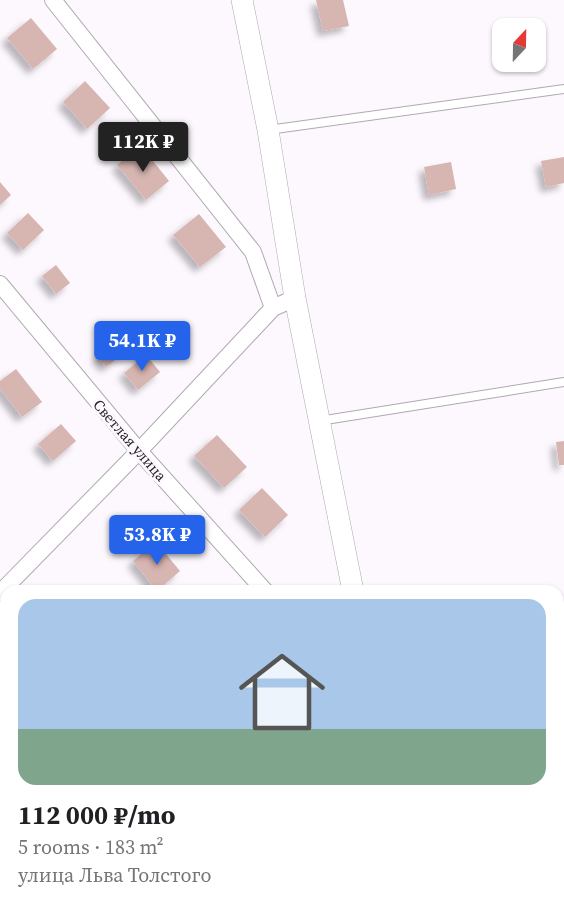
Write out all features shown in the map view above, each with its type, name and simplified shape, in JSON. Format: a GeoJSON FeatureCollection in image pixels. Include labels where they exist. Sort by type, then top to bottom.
{"type":"FeatureCollection","features":[{"type":"Feature","properties":{"kind":"street"},"geometry":{"type":"LineString","coordinates":[[53,0],[253,252],[273,308]]}},
{"type":"Feature","properties":{"kind":"street"},"geometry":{"type":"LineString","coordinates":[[242,0],[268,130],[295,298],[352,585]]}},
{"type":"Feature","properties":{"kind":"street","name":"Светлая улица"},"geometry":{"type":"LineString","coordinates":[[0,284],[139,451],[260,585]]}},
{"type":"Feature","properties":{"kind":"street"},"geometry":{"type":"LineString","coordinates":[[8,585],[139,451],[273,308],[295,298]]}},
{"type":"Feature","properties":{"kind":"lane"},"geometry":{"type":"LineString","coordinates":[[268,130],[564,88]]}},
{"type":"Feature","properties":{"kind":"lane"},"geometry":{"type":"LineString","coordinates":[[319,421],[564,382]]}},
{"type":"Feature","properties":{"kind":"building"},"geometry":{"type":"Polygon","coordinates":[[[316,0],[343,0],[349,26],[323,31],[316,0]]]}},
{"type":"Feature","properties":{"kind":"building"},"geometry":{"type":"Polygon","coordinates":[[[31,18],[57,49],[33,69],[7,38],[31,18]]]}},
{"type":"Feature","properties":{"kind":"building"},"geometry":{"type":"Polygon","coordinates":[[[85,81],[110,108],[87,129],[63,102],[85,81]]]}},
{"type":"Feature","properties":{"kind":"building"},"geometry":{"type":"Polygon","coordinates":[[[141,146],[169,181],[146,200],[117,165],[141,146]]]}},
{"type":"Feature","properties":{"kind":"building"},"geometry":{"type":"Polygon","coordinates":[[[564,157],[564,183],[546,187],[541,161],[564,157]]]}},
{"type":"Feature","properties":{"kind":"building"},"geometry":{"type":"Polygon","coordinates":[[[451,162],[456,189],[429,195],[424,167],[451,162]]]}},
{"type":"Feature","properties":{"kind":"building"},"geometry":{"type":"Polygon","coordinates":[[[0,182],[11,195],[0,205],[0,182]]]}},
{"type":"Feature","properties":{"kind":"building"},"geometry":{"type":"Polygon","coordinates":[[[28,213],[44,230],[23,250],[7,233],[28,213]]]}},
{"type":"Feature","properties":{"kind":"building"},"geometry":{"type":"Polygon","coordinates":[[[199,214],[226,247],[200,267],[173,235],[199,214]]]}},
{"type":"Feature","properties":{"kind":"building"},"geometry":{"type":"Polygon","coordinates":[[[56,265],[70,283],[56,294],[42,276],[56,265]]]}},
{"type":"Feature","properties":{"kind":"building"},"geometry":{"type":"Polygon","coordinates":[[[112,345],[120,356],[106,367],[97,356],[112,345]]]}},
{"type":"Feature","properties":{"kind":"building"},"geometry":{"type":"Polygon","coordinates":[[[146,355],[160,372],[138,390],[124,373],[146,355]]]}},
{"type":"Feature","properties":{"kind":"building"},"geometry":{"type":"Polygon","coordinates":[[[16,369],[42,402],[22,417],[0,389],[0,381],[16,369]]]}},
{"type":"Feature","properties":{"kind":"building"},"geometry":{"type":"Polygon","coordinates":[[[61,424],[76,441],[53,461],[38,444],[61,424]]]}},
{"type":"Feature","properties":{"kind":"building"},"geometry":{"type":"Polygon","coordinates":[[[217,435],[247,467],[224,488],[194,456],[217,435]]]}},
{"type":"Feature","properties":{"kind":"building"},"geometry":{"type":"Polygon","coordinates":[[[564,441],[564,465],[559,465],[556,442],[564,441]]]}},
{"type":"Feature","properties":{"kind":"building"},"geometry":{"type":"Polygon","coordinates":[[[262,488],[288,515],[265,537],[239,510],[262,488]]]}},
{"type":"Feature","properties":{"kind":"building"},"geometry":{"type":"Polygon","coordinates":[[[156,542],[180,571],[164,585],[152,585],[133,561],[156,542]]]}}]}
